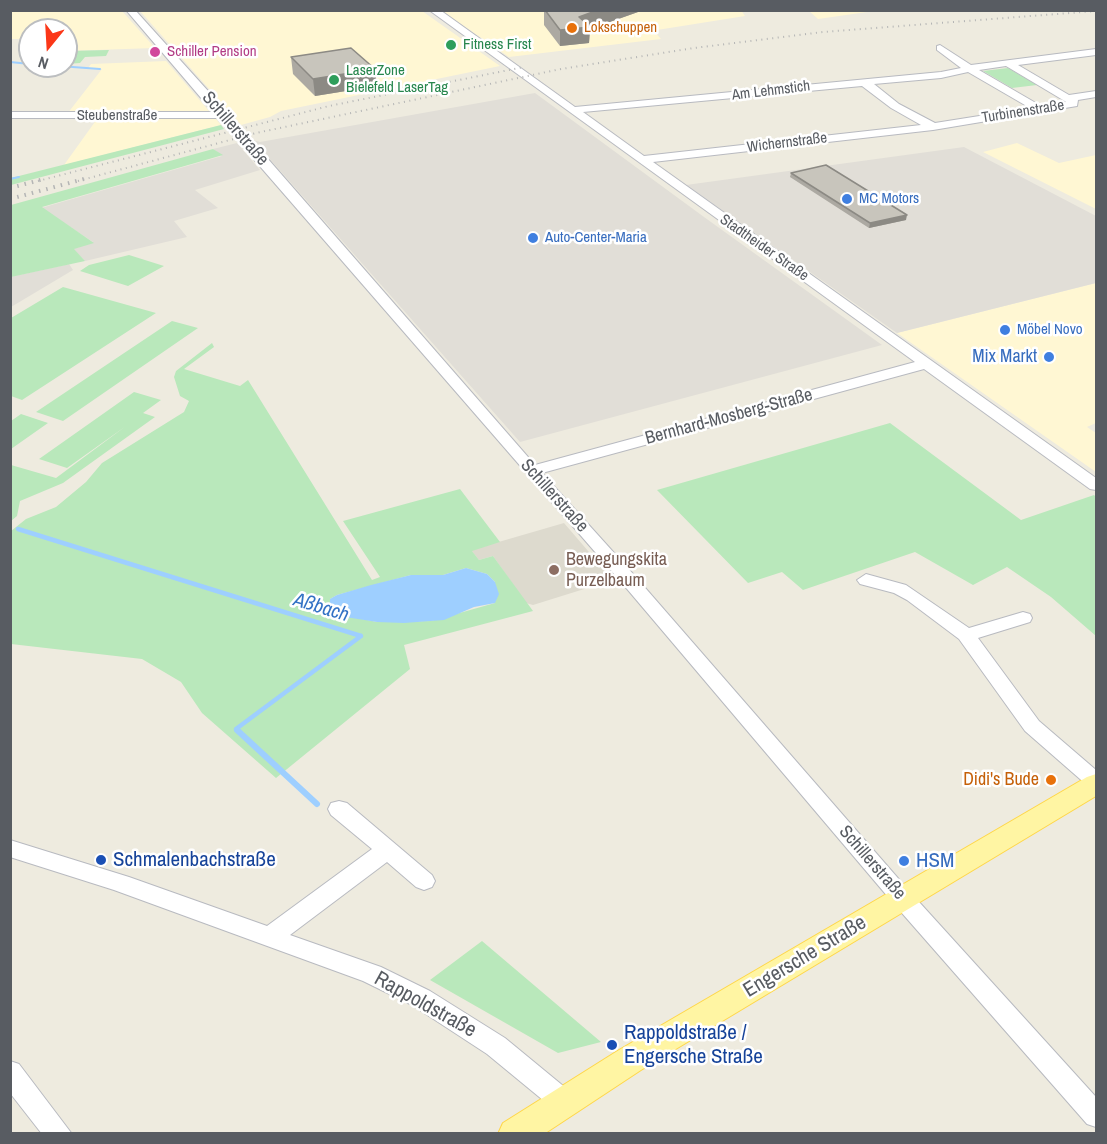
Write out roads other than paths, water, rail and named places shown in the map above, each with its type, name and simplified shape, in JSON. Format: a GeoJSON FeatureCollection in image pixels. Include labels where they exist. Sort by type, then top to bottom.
{"type":"FeatureCollection","features":[{"type":"Feature","properties":{"kind":"main road","name":"Engersche Straße"},"geometry":{"type":"LineString","coordinates":[[515,1134],[564,1102],[1096,782]]}},
{"type":"Feature","properties":{"kind":"street","name":"Schillerstraße"},"geometry":{"type":"LineString","coordinates":[[130,10],[223,114],[531,471],[628,579],[902,898],[1096,1115]]}},
{"type":"Feature","properties":{"kind":"street","name":"Stadtheider Straße"},"geometry":{"type":"LineString","coordinates":[[433,10],[1096,485]]}},
{"type":"Feature","properties":{"kind":"street"},"geometry":{"type":"LineString","coordinates":[[940,48],[1039,109]]}},
{"type":"Feature","properties":{"kind":"street","name":"Am Lehmstich"},"geometry":{"type":"LineString","coordinates":[[572,110],[941,75],[970,68],[1096,52]]}},
{"type":"Feature","properties":{"kind":"street"},"geometry":{"type":"LineString","coordinates":[[1008,63],[1067,98]]}},
{"type":"Feature","properties":{"kind":"street"},"geometry":{"type":"LineString","coordinates":[[864,82],[895,106],[933,127]]}},
{"type":"Feature","properties":{"kind":"street","name":"Turbinenstraße"},"geometry":{"type":"LineString","coordinates":[[1067,98],[1096,94]]}},
{"type":"Feature","properties":{"kind":"street","name":"Turbinenstraße"},"geometry":{"type":"LineString","coordinates":[[933,127],[1073,104],[1074,102],[1067,98]]}},
{"type":"Feature","properties":{"kind":"street","name":"Steubenstraße"},"geometry":{"type":"LineString","coordinates":[[10,115],[200,116],[223,114]]}},
{"type":"Feature","properties":{"kind":"street","name":"Wichernstraße"},"geometry":{"type":"LineString","coordinates":[[641,160],[933,127]]}},
{"type":"Feature","properties":{"kind":"street","name":"Bernhard-Mosberg-Straße"},"geometry":{"type":"LineString","coordinates":[[531,471],[926,364]]}},
{"type":"Feature","properties":{"kind":"street"},"geometry":{"type":"LineString","coordinates":[[866,580],[893,587],[913,596],[966,635],[1032,726],[1096,782]]}},
{"type":"Feature","properties":{"kind":"street"},"geometry":{"type":"LineString","coordinates":[[966,635],[1023,618]]}},
{"type":"Feature","properties":{"kind":"street"},"geometry":{"type":"LineString","coordinates":[[339,809],[424,881]]}},
{"type":"Feature","properties":{"kind":"street","name":"Rappoldstraße"},"geometry":{"type":"LineString","coordinates":[[10,848],[121,883],[372,974],[422,998],[496,1046],[564,1102]]}},
{"type":"Feature","properties":{"kind":"street"},"geometry":{"type":"LineString","coordinates":[[271,936],[387,850]]}},
{"type":"Feature","properties":{"kind":"street"},"geometry":{"type":"LineString","coordinates":[[10,1072],[59,1134]]}},
{"type":"Feature","properties":{"kind":"water"},"geometry":{"type":"Polygon","coordinates":[[[466,568],[487,574],[495,582],[499,594],[495,603],[474,607],[444,620],[404,623],[377,622],[339,616],[333,613],[330,605],[330,599],[337,595],[371,585],[411,575],[443,575],[466,568]]]}},
{"type":"Feature","properties":{"kind":"waterway"},"geometry":{"type":"LineString","coordinates":[[10,62],[18,63]]}},
{"type":"Feature","properties":{"kind":"waterway"},"geometry":{"type":"LineString","coordinates":[[78,67],[100,69]]}},
{"type":"Feature","properties":{"kind":"waterway"},"geometry":{"type":"LineString","coordinates":[[10,179],[19,177]]}},
{"type":"Feature","properties":{"kind":"waterway","name":"Aßbach"},"geometry":{"type":"LineString","coordinates":[[18,529],[361,636],[236,729],[239,731]]}},
{"type":"Feature","properties":{"kind":"waterway","name":"Aßbach"},"geometry":{"type":"LineString","coordinates":[[237,730],[317,804]]}},
{"type":"Feature","properties":{"kind":"railway"},"geometry":{"type":"LineString","coordinates":[[78,181],[256,133],[561,69],[694,48],[823,32],[1096,11]]}},
{"type":"Feature","properties":{"kind":"railway"},"geometry":{"type":"LineString","coordinates":[[38,181],[329,106],[524,67]]}},
{"type":"Feature","properties":{"kind":"railway"},"geometry":{"type":"LineString","coordinates":[[10,188],[44,179]]}},
{"type":"Feature","properties":{"kind":"railway"},"geometry":{"type":"LineString","coordinates":[[10,199],[84,179]]}},
{"type":"Feature","properties":{"kind":"place","name":"Lokschuppen"},"geometry":{"type":"Point","coordinates":[572,28]}},
{"type":"Feature","properties":{"kind":"place","name":"Fitness First"},"geometry":{"type":"Point","coordinates":[451,45]}},
{"type":"Feature","properties":{"kind":"place","name":"Schiller Pension"},"geometry":{"type":"Point","coordinates":[155,52]}},
{"type":"Feature","properties":{"kind":"place","name":"LaserZone Bielefeld LaserTag"},"geometry":{"type":"Point","coordinates":[334,80]}},
{"type":"Feature","properties":{"kind":"place","name":"MC Motors"},"geometry":{"type":"Point","coordinates":[847,199]}},
{"type":"Feature","properties":{"kind":"place","name":"Auto-Center-Maria"},"geometry":{"type":"Point","coordinates":[533,238]}},
{"type":"Feature","properties":{"kind":"place","name":"Möbel Novo"},"geometry":{"type":"Point","coordinates":[1005,330]}},
{"type":"Feature","properties":{"kind":"place","name":"Mix Markt"},"geometry":{"type":"Point","coordinates":[1049,357]}},
{"type":"Feature","properties":{"kind":"place","name":"Bewegungskita Purzelbaum"},"geometry":{"type":"Point","coordinates":[554,570]}},
{"type":"Feature","properties":{"kind":"place","name":"Didi's Bude"},"geometry":{"type":"Point","coordinates":[1051,780]}},
{"type":"Feature","properties":{"kind":"place","name":"Schmalenbachstraße"},"geometry":{"type":"Point","coordinates":[101,860]}},
{"type":"Feature","properties":{"kind":"place","name":"HSM"},"geometry":{"type":"Point","coordinates":[904,861]}},
{"type":"Feature","properties":{"kind":"place","name":"Rappoldstraße / Engersche Straße"},"geometry":{"type":"Point","coordinates":[612,1045]}}]}
